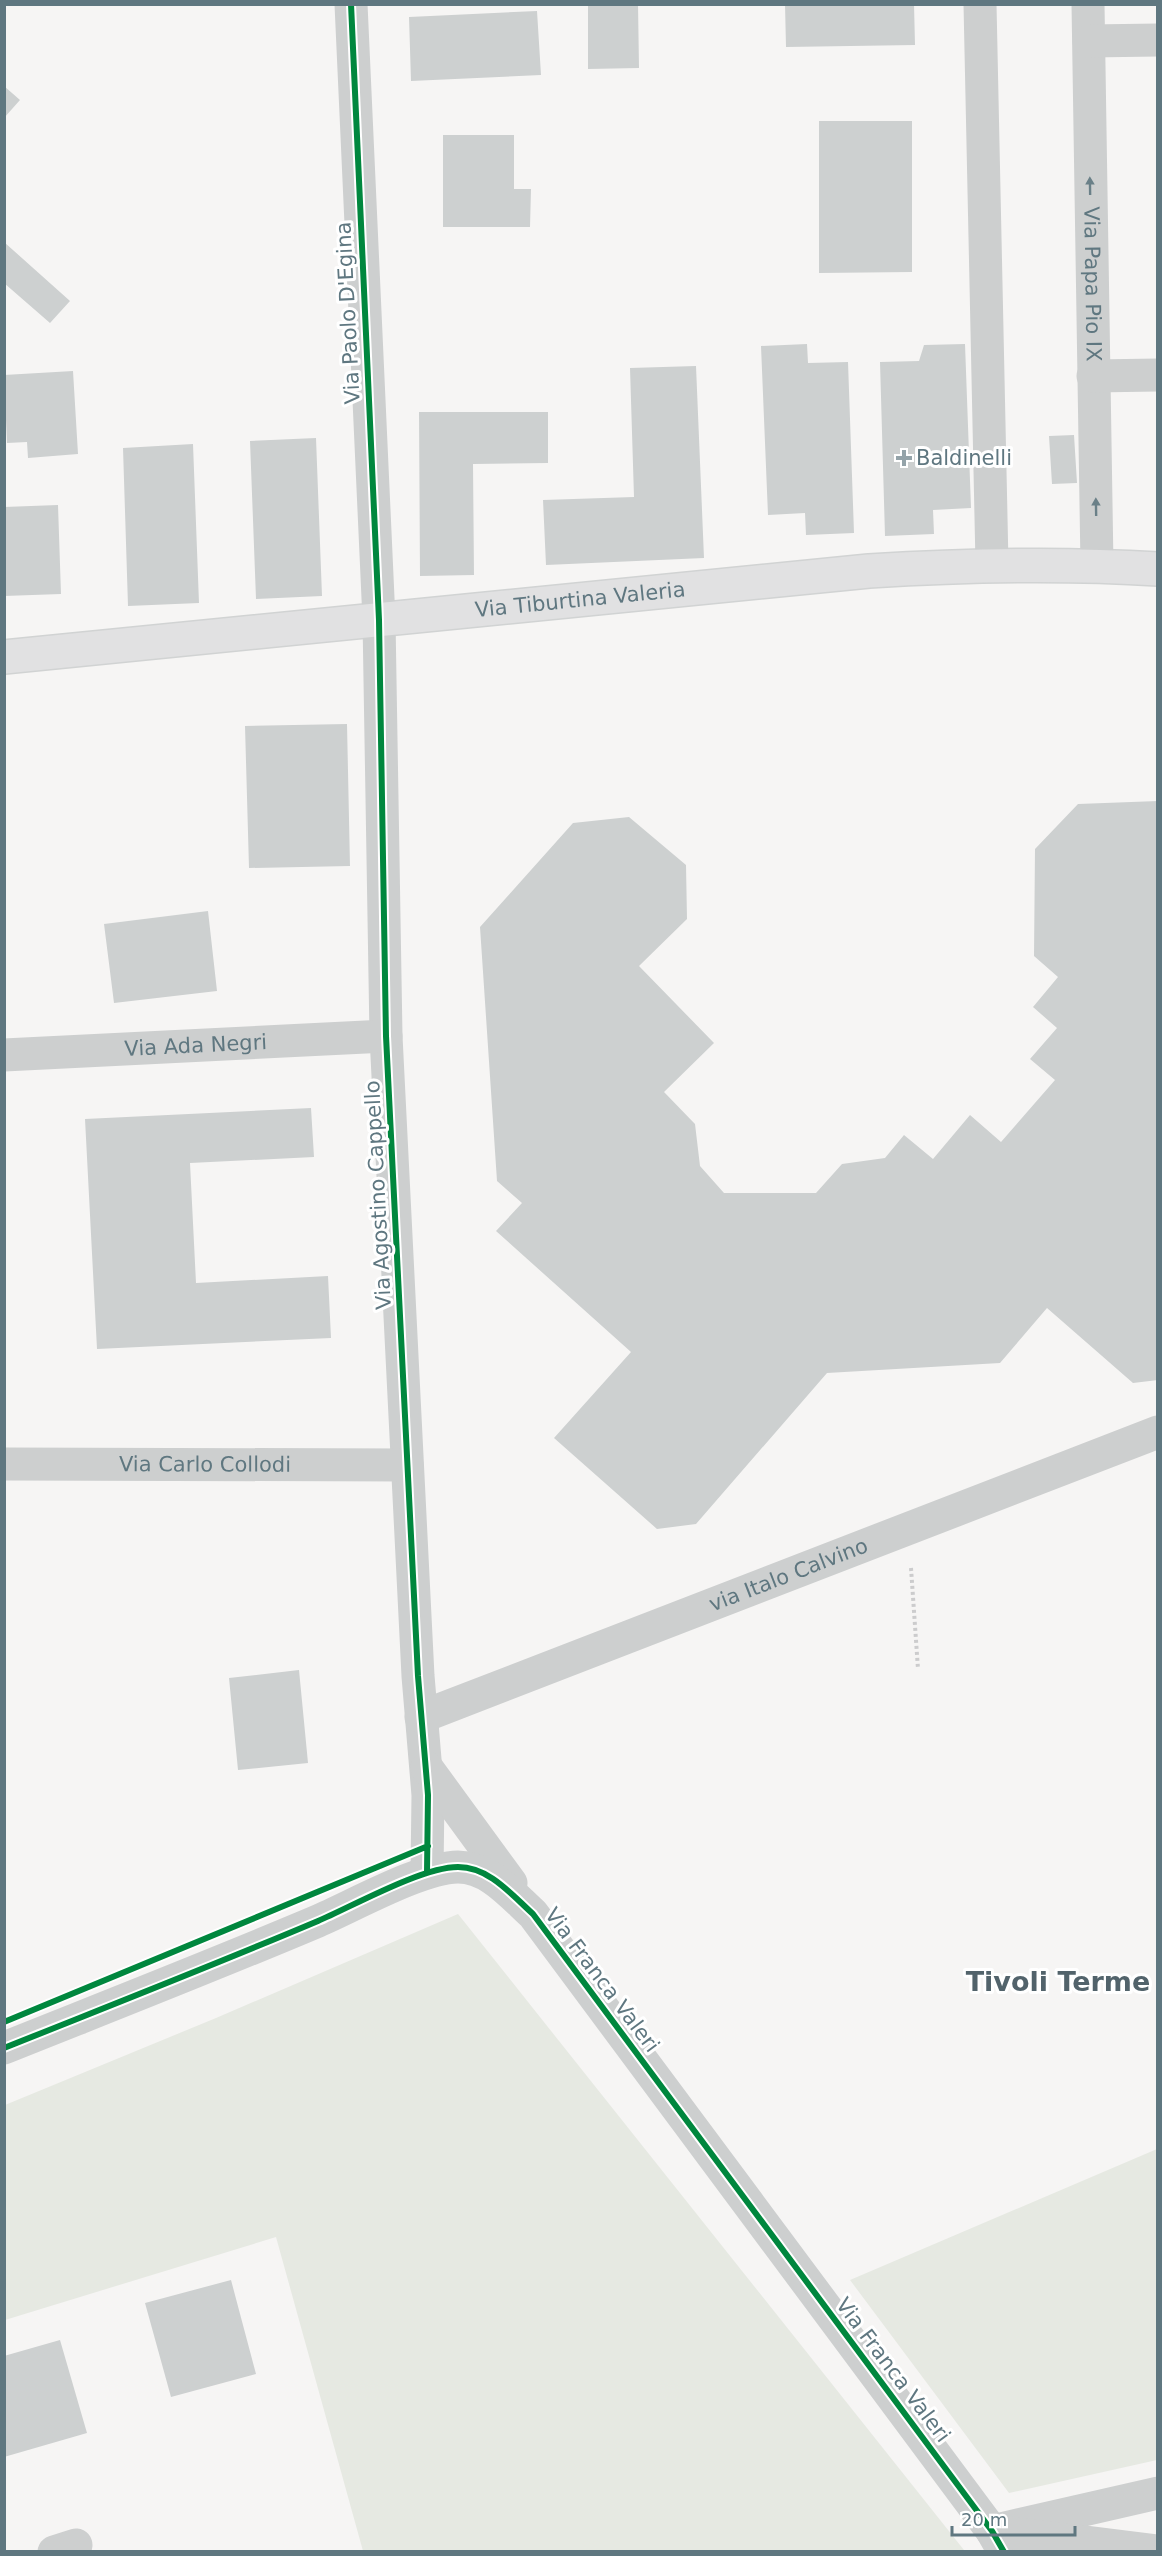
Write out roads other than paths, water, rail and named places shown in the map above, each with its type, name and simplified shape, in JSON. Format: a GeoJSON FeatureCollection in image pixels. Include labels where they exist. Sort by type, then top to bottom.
{"type":"FeatureCollection","features":[{"type":"Feature","properties":{"kind":"main road","name":"Via Tiburtina Valeria"},"geometry":{"type":"LineString","coordinates":[[4,657],[869,571],[992,564],[1158,569]]}},
{"type":"Feature","properties":{"kind":"street","name":"Via Paolo D'Egina"},"geometry":{"type":"LineString","coordinates":[[351,4],[379,620]]}},
{"type":"Feature","properties":{"kind":"street"},"geometry":{"type":"LineString","coordinates":[[980,4],[992,564]]}},
{"type":"Feature","properties":{"kind":"street","name":"Via Papa Pio IX"},"geometry":{"type":"LineString","coordinates":[[1088,4],[1097,566]]}},
{"type":"Feature","properties":{"kind":"street"},"geometry":{"type":"LineString","coordinates":[[1089,41],[1158,40]]}},
{"type":"Feature","properties":{"kind":"street"},"geometry":{"type":"LineString","coordinates":[[1093,376],[1158,375]]}},
{"type":"Feature","properties":{"kind":"street","name":"Via Agostino Cappello"},"geometry":{"type":"LineString","coordinates":[[379,620],[386,1036],[407,1465],[427,1768],[427,1872]]}},
{"type":"Feature","properties":{"kind":"street","name":"Via Ada Negri"},"geometry":{"type":"LineString","coordinates":[[4,1055],[386,1036]]}},
{"type":"Feature","properties":{"kind":"street","name":"via Italo Calvino"},"geometry":{"type":"LineString","coordinates":[[422,1717],[1158,1432]]}},
{"type":"Feature","properties":{"kind":"street","name":"Via Carlo Collodi"},"geometry":{"type":"LineString","coordinates":[[4,1464],[407,1465]]}},
{"type":"Feature","properties":{"kind":"street"},"geometry":{"type":"LineString","coordinates":[[427,1768],[533,1914]]}},
{"type":"Feature","properties":{"kind":"street","name":"Via Franca Valeri"},"geometry":{"type":"LineString","coordinates":[[4,2048],[281,1937],[427,1872],[459,1867],[478,1870],[493,1878],[533,1914],[998,2541]]}},
{"type":"Feature","properties":{"kind":"street"},"geometry":{"type":"LineString","coordinates":[[998,2541],[1158,2493]]}},
{"type":"Feature","properties":{"kind":"street"},"geometry":{"type":"LineString","coordinates":[[998,2541],[1158,2551]]}},
{"type":"Feature","properties":{"kind":"place","name":"Baldinelli"},"geometry":{"type":"Point","coordinates":[904,458]}},
{"type":"Feature","properties":{"kind":"district","name":"Tivoli Terme"},"geometry":{"type":"Point","coordinates":[1058,1982]}}]}
